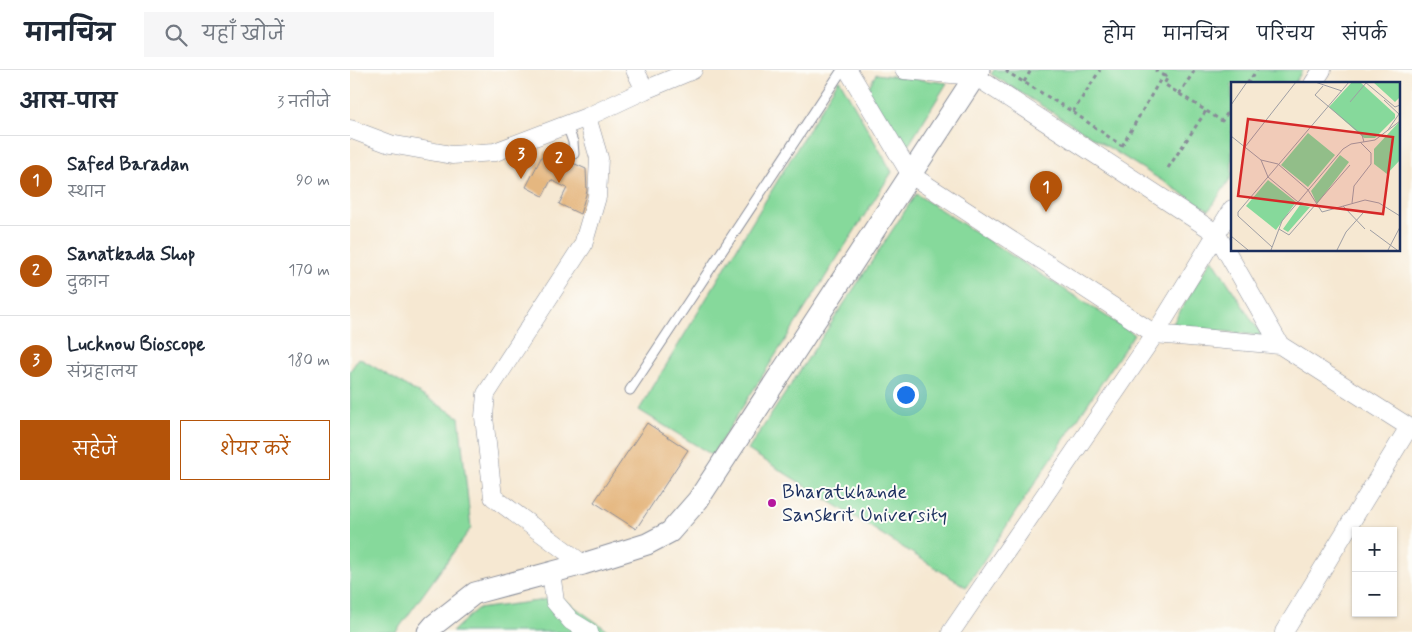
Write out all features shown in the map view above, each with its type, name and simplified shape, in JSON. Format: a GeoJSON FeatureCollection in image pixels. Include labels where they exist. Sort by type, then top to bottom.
{"type":"FeatureCollection","features":[{"type":"Feature","properties":{"kind":"street"},"geometry":{"type":"LineString","coordinates":[[635,70],[645,90]]}},
{"type":"Feature","properties":{"kind":"street"},"geometry":{"type":"LineString","coordinates":[[350,129],[390,144],[452,155],[495,152],[587,118],[645,90],[693,70]]}},
{"type":"Feature","properties":{"kind":"street"},"geometry":{"type":"LineString","coordinates":[[848,70],[911,175],[1155,334],[1280,345],[1410,428],[1284,632]]}},
{"type":"Feature","properties":{"kind":"street"},"geometry":{"type":"LineString","coordinates":[[904,70],[977,73],[1216,233],[1280,345]]}},
{"type":"Feature","properties":{"kind":"street"},"geometry":{"type":"LineString","coordinates":[[1314,82],[1322,70]]}},
{"type":"Feature","properties":{"kind":"street"},"geometry":{"type":"LineString","coordinates":[[428,632],[434,625],[475,593],[583,564],[647,544],[670,532],[698,500],[977,73]]}},
{"type":"Feature","properties":{"kind":"street"},"geometry":{"type":"LineString","coordinates":[[583,564],[493,497],[484,417],[486,394],[583,245],[597,196],[599,158],[587,118]]}},
{"type":"Feature","properties":{"kind":"street"},"geometry":{"type":"LineString","coordinates":[[951,632],[1155,334],[1231,210]]}},
{"type":"Feature","properties":{"kind":"street"},"geometry":{"type":"LineString","coordinates":[[551,572],[555,602],[571,621],[589,632]]}},
{"type":"Feature","properties":{"kind":"lane"},"geometry":{"type":"LineString","coordinates":[[630,390],[842,70]]}},
{"type":"Feature","properties":{"kind":"lane"},"geometry":{"type":"LineString","coordinates":[[567,125],[573,142],[574,154]]}},
{"type":"Feature","properties":{"kind":"path"},"geometry":{"type":"LineString","coordinates":[[1008,70],[1007,72],[1073,112],[1122,146]]}},
{"type":"Feature","properties":{"kind":"path"},"geometry":{"type":"LineString","coordinates":[[1024,82],[1032,70]]}},
{"type":"Feature","properties":{"kind":"path"},"geometry":{"type":"LineString","coordinates":[[1073,112],[1100,70]]}},
{"type":"Feature","properties":{"kind":"path"},"geometry":{"type":"LineString","coordinates":[[1155,70],[1168,77],[1164,84],[1222,121],[1231,108]]}},
{"type":"Feature","properties":{"kind":"path"},"geometry":{"type":"LineString","coordinates":[[1179,94],[1195,70]]}},
{"type":"Feature","properties":{"kind":"path"},"geometry":{"type":"LineString","coordinates":[[1248,82],[1257,70]]}},
{"type":"Feature","properties":{"kind":"path"},"geometry":{"type":"LineString","coordinates":[[1118,153],[1163,75]]}},
{"type":"Feature","properties":{"kind":"path"},"geometry":{"type":"LineString","coordinates":[[1168,168],[1206,110]]}},
{"type":"Feature","properties":{"kind":"green space"},"geometry":{"type":"Polygon","coordinates":[[[994,70],[1303,70],[1295,82],[1231,82],[1231,177],[1209,210],[991,74],[994,70]]]}},
{"type":"Feature","properties":{"kind":"green space"},"geometry":{"type":"Polygon","coordinates":[[[876,74],[947,83],[905,151],[867,90],[876,74]]]}},
{"type":"Feature","properties":{"kind":"green space"},"geometry":{"type":"Polygon","coordinates":[[[839,79],[892,172],[712,455],[639,410],[839,79]]]}},
{"type":"Feature","properties":{"kind":"green space"},"geometry":{"type":"Polygon","coordinates":[[[916,194],[1134,334],[966,587],[748,450],[916,194]]]}},
{"type":"Feature","properties":{"kind":"green space"},"geometry":{"type":"Polygon","coordinates":[[[1212,258],[1262,336],[1172,325],[1212,258]]]}},
{"type":"Feature","properties":{"kind":"green space"},"geometry":{"type":"Polygon","coordinates":[[[359,358],[459,417],[471,528],[396,632],[350,632],[350,371],[359,358]]]}},
{"type":"Feature","properties":{"kind":"green space"},"geometry":{"type":"Polygon","coordinates":[[[559,596],[610,632],[452,632],[477,609],[538,601],[559,596]]]}},
{"type":"Feature","properties":{"kind":"building"},"geometry":{"type":"Polygon","coordinates":[[[555,148],[558,156],[586,169],[587,191],[580,214],[559,204],[567,188],[551,180],[543,196],[526,187],[544,152],[555,148]]]}},
{"type":"Feature","properties":{"kind":"building"},"geometry":{"type":"Polygon","coordinates":[[[647,423],[688,450],[636,529],[594,502],[647,423]]]}},
{"type":"Feature","properties":{"kind":"place","name":"Lucknow Bioscope"},"geometry":{"type":"Point","coordinates":[521,179]}},
{"type":"Feature","properties":{"kind":"place","name":"Sanatkada Shop"},"geometry":{"type":"Point","coordinates":[559,183]}},
{"type":"Feature","properties":{"kind":"place","name":"Safed Baradan"},"geometry":{"type":"Point","coordinates":[1046,212]}},
{"type":"Feature","properties":{"kind":"place","name":"Bharatkhande Sanskrit University"},"geometry":{"type":"Point","coordinates":[772,503]}}]}
